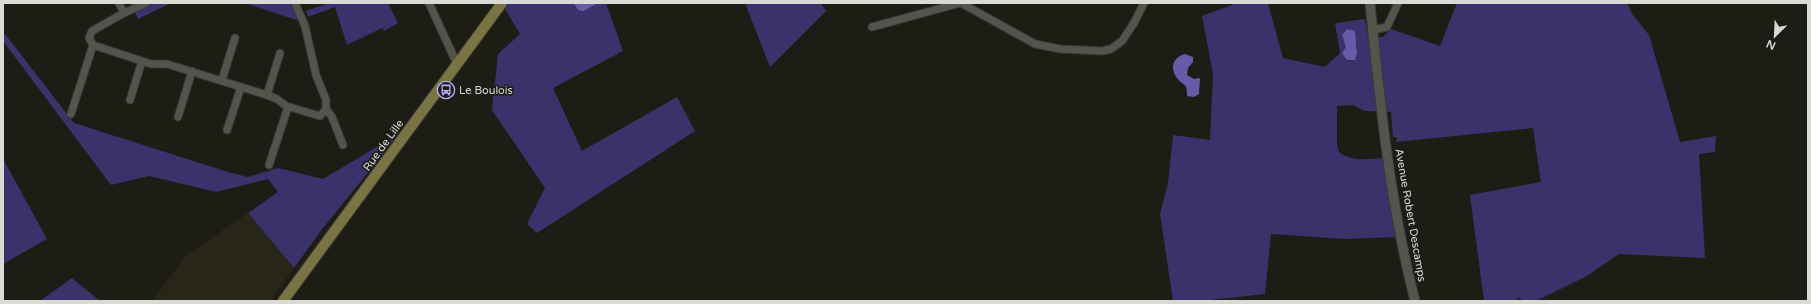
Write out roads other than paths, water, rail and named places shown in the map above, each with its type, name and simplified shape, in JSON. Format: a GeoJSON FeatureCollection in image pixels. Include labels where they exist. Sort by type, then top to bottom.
{"type":"FeatureCollection","features":[{"type":"Feature","properties":{"kind":"main road","name":"Rue de Lille"},"geometry":{"type":"LineString","coordinates":[[283,301],[502,3]]}},
{"type":"Feature","properties":{"kind":"main road","name":"Avenue Robert Descamps"},"geometry":{"type":"LineString","coordinates":[[1370,3],[1375,30],[1385,132],[1398,223],[1416,301]]}},
{"type":"Feature","properties":{"kind":"main road","name":"Avenue Robert Descamps"},"geometry":{"type":"LineString","coordinates":[[1375,3],[1375,30]]}},
{"type":"Feature","properties":{"kind":"street"},"geometry":{"type":"LineString","coordinates":[[119,3],[124,13]]}},
{"type":"Feature","properties":{"kind":"street"},"geometry":{"type":"LineString","coordinates":[[146,3],[124,13],[92,31],[89,38],[93,45],[142,61],[154,64],[167,64],[222,80],[277,99],[288,107],[318,116],[323,114],[326,109],[326,100],[316,76],[305,26],[295,3]]}},
{"type":"Feature","properties":{"kind":"street"},"geometry":{"type":"LineString","coordinates":[[429,3],[457,64]]}},
{"type":"Feature","properties":{"kind":"street"},"geometry":{"type":"LineString","coordinates":[[872,27],[960,3],[1035,44],[1060,49],[1102,51],[1110,49],[1122,41],[1134,23],[1144,3]]}},
{"type":"Feature","properties":{"kind":"street"},"geometry":{"type":"LineString","coordinates":[[1375,30],[1386,28],[1388,26],[1398,3]]}},
{"type":"Feature","properties":{"kind":"street"},"geometry":{"type":"LineString","coordinates":[[222,80],[235,38]]}},
{"type":"Feature","properties":{"kind":"street"},"geometry":{"type":"LineString","coordinates":[[71,114],[93,45]]}},
{"type":"Feature","properties":{"kind":"street"},"geometry":{"type":"LineString","coordinates":[[267,95],[280,54]]}},
{"type":"Feature","properties":{"kind":"street"},"geometry":{"type":"LineString","coordinates":[[130,100],[142,61]]}},
{"type":"Feature","properties":{"kind":"street"},"geometry":{"type":"LineString","coordinates":[[178,117],[192,71]]}},
{"type":"Feature","properties":{"kind":"street"},"geometry":{"type":"LineString","coordinates":[[227,130],[241,87]]}},
{"type":"Feature","properties":{"kind":"street"},"geometry":{"type":"LineString","coordinates":[[269,165],[288,107]]}},
{"type":"Feature","properties":{"kind":"street"},"geometry":{"type":"LineString","coordinates":[[326,109],[332,117],[343,145]]}},
{"type":"Feature","properties":{"kind":"place","name":"Le Boulois"},"geometry":{"type":"Point","coordinates":[446,90]}}]}
